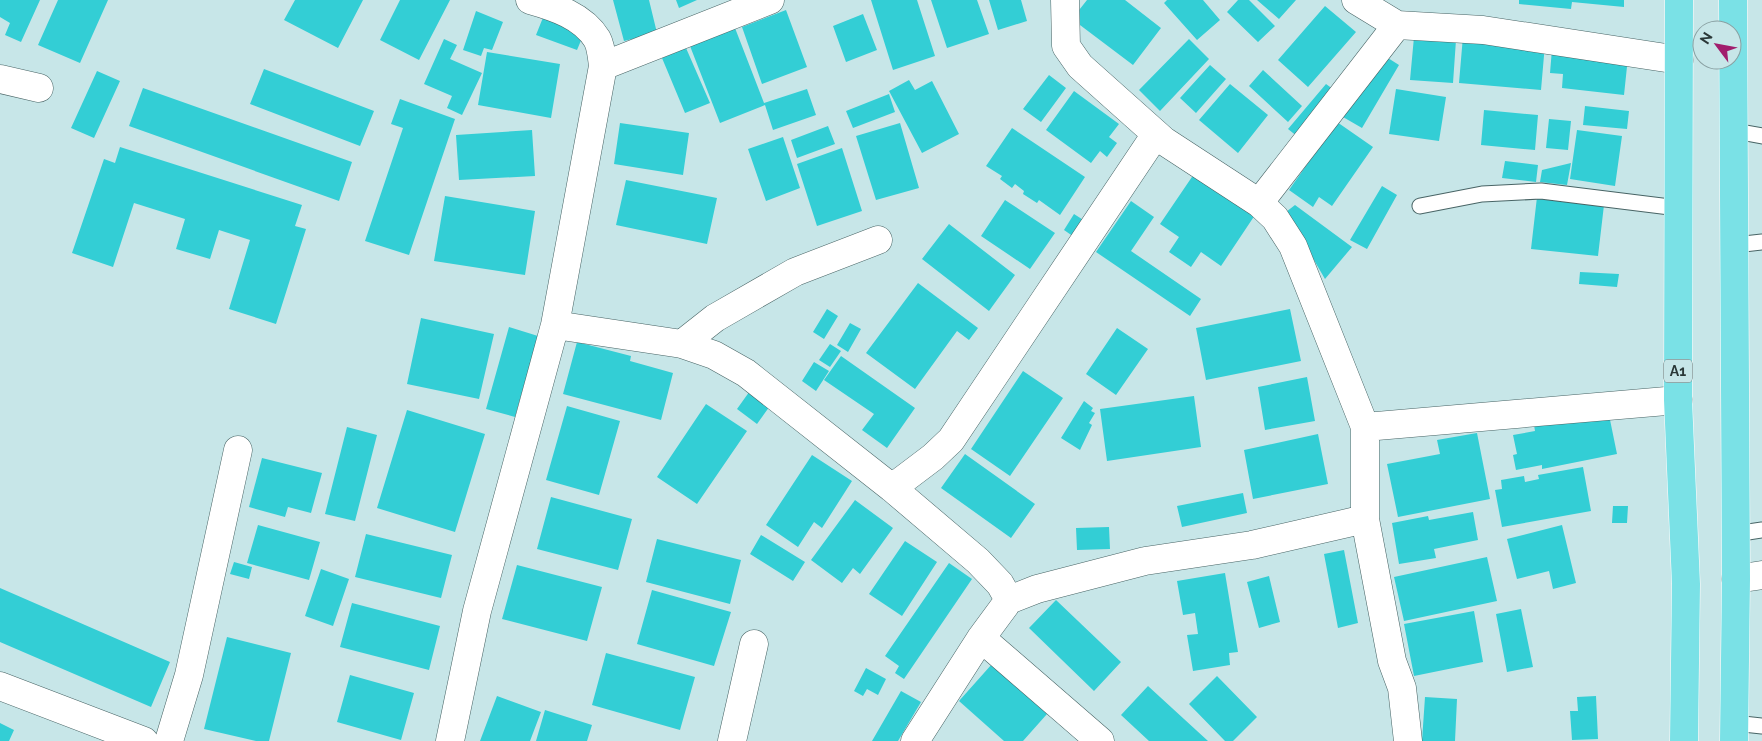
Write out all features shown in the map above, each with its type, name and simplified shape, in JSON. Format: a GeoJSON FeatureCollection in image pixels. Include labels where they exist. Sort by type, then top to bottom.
{"type":"FeatureCollection","features":[{"type":"Feature","properties":{"kind":"highway","name":"A1"},"geometry":{"type":"LineString","coordinates":[[1679,0],[1678,400],[1686,584],[1684,741]]}},
{"type":"Feature","properties":{"kind":"highway"},"geometry":{"type":"LineString","coordinates":[[1733,0],[1735,132],[1734,534],[1749,577],[1734,732]]}},
{"type":"Feature","properties":{"kind":"street"},"geometry":{"type":"LineString","coordinates":[[450,741],[477,611],[554,325],[603,66],[598,40],[582,21],[546,4],[530,0]]}},
{"type":"Feature","properties":{"kind":"street"},"geometry":{"type":"LineString","coordinates":[[603,66],[770,0]]}},
{"type":"Feature","properties":{"kind":"street"},"geometry":{"type":"LineString","coordinates":[[1065,0],[1066,46],[1080,66],[1156,134],[1259,203],[1275,218],[1293,246],[1365,427],[1365,519],[1392,661],[1402,688],[1408,741]]}},
{"type":"Feature","properties":{"kind":"street"},"geometry":{"type":"LineString","coordinates":[[1356,0],[1396,25],[1483,30],[1679,60]]}},
{"type":"Feature","properties":{"kind":"street"},"geometry":{"type":"LineString","coordinates":[[1259,203],[1396,25]]}},
{"type":"Feature","properties":{"kind":"street"},"geometry":{"type":"LineString","coordinates":[[0,80],[40,88]]}},
{"type":"Feature","properties":{"kind":"street"},"geometry":{"type":"LineString","coordinates":[[892,488],[933,457],[951,440],[1156,134]]}},
{"type":"Feature","properties":{"kind":"street"},"geometry":{"type":"LineString","coordinates":[[682,344],[715,318],[795,272],[878,240]]}},
{"type":"Feature","properties":{"kind":"street"},"geometry":{"type":"LineString","coordinates":[[554,325],[682,344],[714,355],[746,373],[892,488],[978,561],[1000,584],[1010,600]]}},
{"type":"Feature","properties":{"kind":"street"},"geometry":{"type":"LineString","coordinates":[[1365,427],[1678,400]]}},
{"type":"Feature","properties":{"kind":"street"},"geometry":{"type":"LineString","coordinates":[[169,741],[190,675],[238,450]]}},
{"type":"Feature","properties":{"kind":"street"},"geometry":{"type":"LineString","coordinates":[[915,741],[981,638],[1010,600],[1053,584],[1145,561],[1252,545],[1365,519]]}},
{"type":"Feature","properties":{"kind":"street"},"geometry":{"type":"LineString","coordinates":[[981,638],[1100,741]]}},
{"type":"Feature","properties":{"kind":"street"},"geometry":{"type":"LineString","coordinates":[[732,741],[754,644]]}},
{"type":"Feature","properties":{"kind":"street"},"geometry":{"type":"LineString","coordinates":[[0,686],[144,741]]}},
{"type":"Feature","properties":{"kind":"lane"},"geometry":{"type":"LineString","coordinates":[[1735,132],[1762,136]]}},
{"type":"Feature","properties":{"kind":"lane"},"geometry":{"type":"LineString","coordinates":[[1420,206],[1482,194],[1541,191],[1678,208]]}},
{"type":"Feature","properties":{"kind":"lane"},"geometry":{"type":"LineString","coordinates":[[1735,245],[1762,242]]}},
{"type":"Feature","properties":{"kind":"lane"},"geometry":{"type":"LineString","coordinates":[[1734,534],[1762,530]]}},
{"type":"Feature","properties":{"kind":"lane"},"geometry":{"type":"LineString","coordinates":[[1734,732],[1762,726]]}},
{"type":"Feature","properties":{"kind":"building"},"geometry":{"type":"Polygon","coordinates":[[[0,0],[40,0],[21,42],[5,35],[10,23],[0,17],[0,0]]]}},
{"type":"Feature","properties":{"kind":"building"},"geometry":{"type":"Polygon","coordinates":[[[58,0],[108,0],[80,63],[38,45],[58,0]]]}},
{"type":"Feature","properties":{"kind":"building"},"geometry":{"type":"Polygon","coordinates":[[[295,0],[363,0],[338,48],[284,20],[295,0]]]}},
{"type":"Feature","properties":{"kind":"building"},"geometry":{"type":"Polygon","coordinates":[[[400,0],[450,0],[419,60],[380,40],[400,0]]]}},
{"type":"Feature","properties":{"kind":"building"},"geometry":{"type":"Polygon","coordinates":[[[613,0],[649,0],[657,33],[624,41],[613,0]]]}},
{"type":"Feature","properties":{"kind":"building"},"geometry":{"type":"Polygon","coordinates":[[[676,0],[697,0],[679,8],[676,0]]]}},
{"type":"Feature","properties":{"kind":"building"},"geometry":{"type":"Polygon","coordinates":[[[871,0],[917,0],[935,56],[893,70],[871,0]]]}},
{"type":"Feature","properties":{"kind":"building"},"geometry":{"type":"Polygon","coordinates":[[[931,0],[977,0],[989,34],[947,48],[931,0]]]}},
{"type":"Feature","properties":{"kind":"building"},"geometry":{"type":"Polygon","coordinates":[[[989,0],[1021,0],[1027,21],[998,30],[989,0]]]}},
{"type":"Feature","properties":{"kind":"building"},"geometry":{"type":"Polygon","coordinates":[[[1087,0],[1125,0],[1161,28],[1133,65],[1072,19],[1087,0]]]}},
{"type":"Feature","properties":{"kind":"building"},"geometry":{"type":"Polygon","coordinates":[[[1167,0],[1203,0],[1220,20],[1197,40],[1164,3],[1167,0]]]}},
{"type":"Feature","properties":{"kind":"building"},"geometry":{"type":"Polygon","coordinates":[[[1238,0],[1249,0],[1275,26],[1258,42],[1227,12],[1238,0]]]}},
{"type":"Feature","properties":{"kind":"building"},"geometry":{"type":"Polygon","coordinates":[[[1257,0],[1296,0],[1279,19],[1257,0]]]}},
{"type":"Feature","properties":{"kind":"building"},"geometry":{"type":"Polygon","coordinates":[[[1519,0],[1624,0],[1624,7],[1572,2],[1571,9],[1519,4],[1519,0]]]}},
{"type":"Feature","properties":{"kind":"building"},"geometry":{"type":"Polygon","coordinates":[[[1325,6],[1356,32],[1308,87],[1278,60],[1325,6]]]}},
{"type":"Feature","properties":{"kind":"building"},"geometry":{"type":"Polygon","coordinates":[[[786,10],[807,67],[762,84],[742,27],[786,10]]]}},
{"type":"Feature","properties":{"kind":"building"},"geometry":{"type":"Polygon","coordinates":[[[476,11],[503,22],[492,50],[484,48],[481,56],[463,50],[476,11]]]}},
{"type":"Feature","properties":{"kind":"building"},"geometry":{"type":"Polygon","coordinates":[[[863,14],[877,50],[846,62],[833,26],[863,14]]]}},
{"type":"Feature","properties":{"kind":"building"},"geometry":{"type":"Polygon","coordinates":[[[544,15],[585,31],[577,50],[536,35],[544,15]]]}},
{"type":"Feature","properties":{"kind":"building"},"geometry":{"type":"Polygon","coordinates":[[[735,28],[764,103],[807,89],[816,115],[773,130],[765,105],[720,123],[690,46],[735,28]]]}},
{"type":"Feature","properties":{"kind":"building"},"geometry":{"type":"Polygon","coordinates":[[[1463,36],[1545,44],[1541,90],[1459,83],[1463,36]]]}},
{"type":"Feature","properties":{"kind":"building"},"geometry":{"type":"Polygon","coordinates":[[[1414,37],[1456,40],[1453,83],[1410,80],[1414,37]]]}},
{"type":"Feature","properties":{"kind":"building"},"geometry":{"type":"Polygon","coordinates":[[[444,39],[457,45],[450,59],[482,73],[462,115],[447,108],[452,96],[424,84],[444,39]]]}},
{"type":"Feature","properties":{"kind":"building"},"geometry":{"type":"Polygon","coordinates":[[[1189,39],[1209,59],[1160,111],[1139,90],[1189,39]]]}},
{"type":"Feature","properties":{"kind":"building"},"geometry":{"type":"Polygon","coordinates":[[[686,48],[710,103],[685,113],[662,58],[686,48]]]}},
{"type":"Feature","properties":{"kind":"building"},"geometry":{"type":"Polygon","coordinates":[[[1552,49],[1628,57],[1624,95],[1562,88],[1563,74],[1550,73],[1552,49]]]}},
{"type":"Feature","properties":{"kind":"building"},"geometry":{"type":"Polygon","coordinates":[[[487,52],[560,64],[551,118],[478,105],[487,52]]]}},
{"type":"Feature","properties":{"kind":"building"},"geometry":{"type":"Polygon","coordinates":[[[1380,53],[1399,65],[1362,128],[1343,117],[1380,53]]]}},
{"type":"Feature","properties":{"kind":"building"},"geometry":{"type":"Polygon","coordinates":[[[1210,65],[1226,79],[1196,113],[1180,98],[1210,65]]]}},
{"type":"Feature","properties":{"kind":"building"},"geometry":{"type":"Polygon","coordinates":[[[264,69],[374,111],[360,146],[250,104],[264,69]]]}},
{"type":"Feature","properties":{"kind":"building"},"geometry":{"type":"Polygon","coordinates":[[[1263,70],[1302,106],[1288,122],[1249,86],[1263,70]]]}},
{"type":"Feature","properties":{"kind":"building"},"geometry":{"type":"Polygon","coordinates":[[[97,71],[120,81],[94,138],[71,128],[97,71]]]}},
{"type":"Feature","properties":{"kind":"building"},"geometry":{"type":"Polygon","coordinates":[[[1049,75],[1066,88],[1041,122],[1023,109],[1049,75]]]}},
{"type":"Feature","properties":{"kind":"building"},"geometry":{"type":"Polygon","coordinates":[[[909,80],[915,90],[932,81],[959,134],[922,153],[889,91],[909,80]]]}},
{"type":"Feature","properties":{"kind":"building"},"geometry":{"type":"Polygon","coordinates":[[[1230,84],[1268,115],[1238,153],[1199,120],[1230,84]]]}},
{"type":"Feature","properties":{"kind":"building"},"geometry":{"type":"Polygon","coordinates":[[[1326,84],[1337,92],[1298,137],[1288,129],[1326,84]]]}},
{"type":"Feature","properties":{"kind":"building"},"geometry":{"type":"Polygon","coordinates":[[[143,88],[352,162],[339,201],[129,126],[143,88]]]}},
{"type":"Feature","properties":{"kind":"building"},"geometry":{"type":"Polygon","coordinates":[[[1396,89],[1446,97],[1439,141],[1389,134],[1396,89]]]}},
{"type":"Feature","properties":{"kind":"building"},"geometry":{"type":"Polygon","coordinates":[[[1074,91],[1119,124],[1109,137],[1117,143],[1107,157],[1100,151],[1091,163],[1046,130],[1074,91]]]}},
{"type":"Feature","properties":{"kind":"building"},"geometry":{"type":"Polygon","coordinates":[[[889,94],[895,112],[853,128],[846,111],[889,94]]]}},
{"type":"Feature","properties":{"kind":"building"},"geometry":{"type":"Polygon","coordinates":[[[400,99],[455,119],[409,255],[365,241],[403,128],[391,124],[400,99]]]}},
{"type":"Feature","properties":{"kind":"building"},"geometry":{"type":"Polygon","coordinates":[[[1585,106],[1629,111],[1627,129],[1583,125],[1585,106]]]}},
{"type":"Feature","properties":{"kind":"building"},"geometry":{"type":"Polygon","coordinates":[[[1484,110],[1538,115],[1535,150],[1481,145],[1484,110]]]}},
{"type":"Feature","properties":{"kind":"building"},"geometry":{"type":"Polygon","coordinates":[[[1549,119],[1571,121],[1568,150],[1546,148],[1549,119]]]}},
{"type":"Feature","properties":{"kind":"building"},"geometry":{"type":"Polygon","coordinates":[[[1337,122],[1373,147],[1332,206],[1319,197],[1313,207],[1289,190],[1337,122]]]}},
{"type":"Feature","properties":{"kind":"building"},"geometry":{"type":"Polygon","coordinates":[[[620,123],[689,133],[683,175],[614,164],[620,123]]]}},
{"type":"Feature","properties":{"kind":"building"},"geometry":{"type":"Polygon","coordinates":[[[900,123],[919,188],[876,200],[856,136],[900,123]]]}},
{"type":"Feature","properties":{"kind":"building"},"geometry":{"type":"Polygon","coordinates":[[[828,126],[835,144],[797,158],[791,140],[828,126]]]}},
{"type":"Feature","properties":{"kind":"building"},"geometry":{"type":"Polygon","coordinates":[[[1012,128],[1085,177],[1060,215],[1039,200],[1037,203],[1023,194],[1024,191],[1015,184],[1012,188],[1000,179],[1002,176],[986,166],[1012,128]]]}},
{"type":"Feature","properties":{"kind":"building"},"geometry":{"type":"Polygon","coordinates":[[[532,130],[535,176],[459,180],[456,135],[532,130]]]}},
{"type":"Feature","properties":{"kind":"building"},"geometry":{"type":"Polygon","coordinates":[[[1577,130],[1622,136],[1615,186],[1570,179],[1577,130]]]}},
{"type":"Feature","properties":{"kind":"building"},"geometry":{"type":"Polygon","coordinates":[[[783,137],[800,188],[766,201],[748,149],[783,137]]]}},
{"type":"Feature","properties":{"kind":"building"},"geometry":{"type":"Polygon","coordinates":[[[120,147],[302,205],[295,226],[306,229],[276,324],[229,309],[250,240],[219,230],[210,259],[176,249],[185,219],[134,203],[113,267],[72,253],[104,159],[115,163],[120,147]]]}},
{"type":"Feature","properties":{"kind":"building"},"geometry":{"type":"Polygon","coordinates":[[[842,148],[862,211],[817,226],[797,164],[842,148]]]}},
{"type":"Feature","properties":{"kind":"building"},"geometry":{"type":"Polygon","coordinates":[[[1505,161],[1538,165],[1536,182],[1502,178],[1505,161]]]}},
{"type":"Feature","properties":{"kind":"building"},"geometry":{"type":"Polygon","coordinates":[[[1571,163],[1567,185],[1540,182],[1542,170],[1571,163]]]}},
{"type":"Feature","properties":{"kind":"building"},"geometry":{"type":"Polygon","coordinates":[[[1196,171],[1257,212],[1221,266],[1201,252],[1191,267],[1169,252],[1179,237],[1160,224],[1196,171]]]}},
{"type":"Feature","properties":{"kind":"building"},"geometry":{"type":"Polygon","coordinates":[[[626,180],[717,198],[707,244],[616,225],[626,180]]]}},
{"type":"Feature","properties":{"kind":"building"},"geometry":{"type":"Polygon","coordinates":[[[1382,186],[1397,195],[1367,249],[1350,240],[1382,186]]]}},
{"type":"Feature","properties":{"kind":"building"},"geometry":{"type":"Polygon","coordinates":[[[445,196],[535,211],[525,275],[434,261],[445,196]]]}},
{"type":"Feature","properties":{"kind":"building"},"geometry":{"type":"Polygon","coordinates":[[[1537,197],[1604,205],[1598,256],[1531,249],[1537,197]]]}},
{"type":"Feature","properties":{"kind":"building"},"geometry":{"type":"Polygon","coordinates":[[[1005,200],[1055,233],[1030,269],[981,236],[1005,200]]]}},
{"type":"Feature","properties":{"kind":"building"},"geometry":{"type":"Polygon","coordinates":[[[1131,201],[1154,217],[1131,251],[1201,299],[1190,316],[1096,252],[1131,201]]]}},
{"type":"Feature","properties":{"kind":"building"},"geometry":{"type":"Polygon","coordinates":[[[1295,205],[1352,247],[1325,279],[1286,212],[1295,205]]]}},
{"type":"Feature","properties":{"kind":"building"},"geometry":{"type":"Polygon","coordinates":[[[1074,214],[1088,223],[1077,239],[1064,230],[1074,214]]]}},
{"type":"Feature","properties":{"kind":"building"},"geometry":{"type":"Polygon","coordinates":[[[949,224],[1015,275],[989,311],[922,259],[949,224]]]}},
{"type":"Feature","properties":{"kind":"building"},"geometry":{"type":"Polygon","coordinates":[[[1580,272],[1619,274],[1617,287],[1579,284],[1580,272]]]}},
{"type":"Feature","properties":{"kind":"building"},"geometry":{"type":"Polygon","coordinates":[[[918,283],[978,328],[969,340],[957,331],[915,389],[866,353],[918,283]]]}},
{"type":"Feature","properties":{"kind":"building"},"geometry":{"type":"Polygon","coordinates":[[[827,309],[838,316],[824,339],[813,332],[827,309]]]}},
{"type":"Feature","properties":{"kind":"building"},"geometry":{"type":"Polygon","coordinates":[[[1290,309],[1301,361],[1206,380],[1196,328],[1290,309]]]}},
{"type":"Feature","properties":{"kind":"building"},"geometry":{"type":"Polygon","coordinates":[[[421,318],[494,334],[479,399],[407,384],[421,318]]]}},
{"type":"Feature","properties":{"kind":"building"},"geometry":{"type":"Polygon","coordinates":[[[850,323],[861,329],[848,352],[837,345],[850,323]]]}},
{"type":"Feature","properties":{"kind":"building"},"geometry":{"type":"Polygon","coordinates":[[[509,327],[538,336],[515,417],[486,409],[509,327]]]}},
{"type":"Feature","properties":{"kind":"building"},"geometry":{"type":"Polygon","coordinates":[[[1117,328],[1148,349],[1116,395],[1086,374],[1117,328]]]}},
{"type":"Feature","properties":{"kind":"building"},"geometry":{"type":"Polygon","coordinates":[[[577,342],[631,356],[630,361],[673,373],[661,420],[563,394],[577,342]]]}},
{"type":"Feature","properties":{"kind":"building"},"geometry":{"type":"Polygon","coordinates":[[[830,344],[841,351],[830,367],[819,360],[830,344]]]}},
{"type":"Feature","properties":{"kind":"building"},"geometry":{"type":"Polygon","coordinates":[[[841,356],[915,408],[887,448],[862,430],[874,414],[824,380],[841,356]]]}},
{"type":"Feature","properties":{"kind":"building"},"geometry":{"type":"Polygon","coordinates":[[[814,362],[829,371],[816,391],[802,381],[814,362]]]}},
{"type":"Feature","properties":{"kind":"building"},"geometry":{"type":"Polygon","coordinates":[[[1023,371],[1063,398],[1010,476],[971,449],[1023,371]]]}},
{"type":"Feature","properties":{"kind":"building"},"geometry":{"type":"Polygon","coordinates":[[[1307,377],[1315,421],[1265,430],[1258,387],[1307,377]]]}},
{"type":"Feature","properties":{"kind":"building"},"geometry":{"type":"Polygon","coordinates":[[[752,388],[772,403],[757,424],[737,409],[752,388]]]}},
{"type":"Feature","properties":{"kind":"building"},"geometry":{"type":"Polygon","coordinates":[[[1194,396],[1201,447],[1107,461],[1100,409],[1194,396]]]}},
{"type":"Feature","properties":{"kind":"building"},"geometry":{"type":"Polygon","coordinates":[[[1084,401],[1093,408],[1091,411],[1095,413],[1089,423],[1092,425],[1080,450],[1061,438],[1084,401]]]}},
{"type":"Feature","properties":{"kind":"building"},"geometry":{"type":"Polygon","coordinates":[[[706,404],[747,431],[697,504],[657,477],[706,404]]]}},
{"type":"Feature","properties":{"kind":"building"},"geometry":{"type":"Polygon","coordinates":[[[567,406],[620,421],[599,495],[546,480],[567,406]]]}},
{"type":"Feature","properties":{"kind":"building"},"geometry":{"type":"Polygon","coordinates":[[[407,410],[485,434],[455,532],[377,508],[407,410]]]}},
{"type":"Feature","properties":{"kind":"building"},"geometry":{"type":"Polygon","coordinates":[[[1608,410],[1617,454],[1542,469],[1542,465],[1516,470],[1513,455],[1517,454],[1513,435],[1535,431],[1534,425],[1608,410]]]}},
{"type":"Feature","properties":{"kind":"building"},"geometry":{"type":"Polygon","coordinates":[[[347,427],[377,435],[355,521],[325,514],[347,427]]]}},
{"type":"Feature","properties":{"kind":"building"},"geometry":{"type":"Polygon","coordinates":[[[1477,433],[1490,499],[1398,517],[1387,464],[1440,454],[1437,440],[1477,433]]]}},
{"type":"Feature","properties":{"kind":"building"},"geometry":{"type":"Polygon","coordinates":[[[1318,434],[1328,484],[1253,499],[1244,450],[1318,434]]]}},
{"type":"Feature","properties":{"kind":"building"},"geometry":{"type":"Polygon","coordinates":[[[965,454],[1035,504],[1011,538],[941,488],[965,454]]]}},
{"type":"Feature","properties":{"kind":"building"},"geometry":{"type":"Polygon","coordinates":[[[812,455],[852,481],[822,528],[814,522],[798,547],[766,525],[812,455]]]}},
{"type":"Feature","properties":{"kind":"building"},"geometry":{"type":"Polygon","coordinates":[[[262,458],[322,473],[311,513],[288,507],[285,517],[249,507],[262,458]]]}},
{"type":"Feature","properties":{"kind":"building"},"geometry":{"type":"Polygon","coordinates":[[[1583,467],[1591,511],[1502,527],[1495,490],[1502,489],[1501,480],[1524,476],[1525,482],[1539,479],[1538,475],[1583,467]]]}},
{"type":"Feature","properties":{"kind":"building"},"geometry":{"type":"Polygon","coordinates":[[[1243,493],[1247,513],[1182,527],[1177,506],[1243,493]]]}},
{"type":"Feature","properties":{"kind":"building"},"geometry":{"type":"Polygon","coordinates":[[[551,497],[632,519],[618,570],[537,549],[551,497]]]}},
{"type":"Feature","properties":{"kind":"building"},"geometry":{"type":"Polygon","coordinates":[[[855,500],[893,528],[860,574],[853,568],[842,583],[811,560],[855,500]]]}},
{"type":"Feature","properties":{"kind":"building"},"geometry":{"type":"Polygon","coordinates":[[[1613,506],[1628,506],[1627,523],[1612,523],[1613,506]]]}},
{"type":"Feature","properties":{"kind":"building"},"geometry":{"type":"Polygon","coordinates":[[[1473,512],[1478,540],[1434,549],[1436,558],[1399,564],[1392,523],[1428,516],[1429,520],[1473,512]]]}},
{"type":"Feature","properties":{"kind":"building"},"geometry":{"type":"Polygon","coordinates":[[[258,525],[320,542],[309,580],[247,563],[258,525]]]}},
{"type":"Feature","properties":{"kind":"building"},"geometry":{"type":"Polygon","coordinates":[[[1562,525],[1576,583],[1553,589],[1549,571],[1517,579],[1507,539],[1562,525]]]}},
{"type":"Feature","properties":{"kind":"building"},"geometry":{"type":"Polygon","coordinates":[[[1109,527],[1110,549],[1077,550],[1076,528],[1109,527]]]}},
{"type":"Feature","properties":{"kind":"building"},"geometry":{"type":"Polygon","coordinates":[[[366,534],[452,555],[441,598],[355,577],[366,534]]]}},
{"type":"Feature","properties":{"kind":"building"},"geometry":{"type":"Polygon","coordinates":[[[761,535],[805,562],[793,581],[750,554],[761,535]]]}},
{"type":"Feature","properties":{"kind":"building"},"geometry":{"type":"Polygon","coordinates":[[[657,539],[741,560],[730,604],[646,582],[657,539]]]}},
{"type":"Feature","properties":{"kind":"building"},"geometry":{"type":"Polygon","coordinates":[[[905,541],[937,562],[902,616],[869,594],[905,541]]]}},
{"type":"Feature","properties":{"kind":"building"},"geometry":{"type":"Polygon","coordinates":[[[1344,550],[1358,623],[1338,628],[1324,554],[1344,550]]]}},
{"type":"Feature","properties":{"kind":"building"},"geometry":{"type":"Polygon","coordinates":[[[1487,557],[1497,601],[1404,621],[1394,577],[1487,557]]]}},
{"type":"Feature","properties":{"kind":"building"},"geometry":{"type":"Polygon","coordinates":[[[234,562],[252,567],[249,579],[230,574],[234,562]]]}},
{"type":"Feature","properties":{"kind":"building"},"geometry":{"type":"Polygon","coordinates":[[[949,563],[972,579],[904,679],[895,673],[899,666],[885,656],[949,563]]]}},
{"type":"Feature","properties":{"kind":"building"},"geometry":{"type":"Polygon","coordinates":[[[517,565],[602,587],[587,641],[502,619],[517,565]]]}},
{"type":"Feature","properties":{"kind":"building"},"geometry":{"type":"Polygon","coordinates":[[[321,569],[349,579],[333,626],[305,616],[321,569]]]}},
{"type":"Feature","properties":{"kind":"building"},"geometry":{"type":"Polygon","coordinates":[[[1225,573],[1238,652],[1229,653],[1230,665],[1193,671],[1187,635],[1198,634],[1195,613],[1183,615],[1177,581],[1225,573]]]}},
{"type":"Feature","properties":{"kind":"building"},"geometry":{"type":"Polygon","coordinates":[[[1269,576],[1280,622],[1259,628],[1247,582],[1269,576]]]}},
{"type":"Feature","properties":{"kind":"building"},"geometry":{"type":"Polygon","coordinates":[[[0,588],[170,662],[151,707],[0,642],[0,588]]]}},
{"type":"Feature","properties":{"kind":"building"},"geometry":{"type":"Polygon","coordinates":[[[652,590],[731,612],[714,666],[637,644],[652,590]]]}},
{"type":"Feature","properties":{"kind":"building"},"geometry":{"type":"Polygon","coordinates":[[[1056,600],[1121,662],[1094,691],[1029,628],[1056,600]]]}},
{"type":"Feature","properties":{"kind":"building"},"geometry":{"type":"Polygon","coordinates":[[[352,603],[440,626],[429,670],[340,647],[352,603]]]}},
{"type":"Feature","properties":{"kind":"building"},"geometry":{"type":"Polygon","coordinates":[[[1521,609],[1533,667],[1507,672],[1496,614],[1521,609]]]}},
{"type":"Feature","properties":{"kind":"building"},"geometry":{"type":"Polygon","coordinates":[[[1474,611],[1483,662],[1414,676],[1404,624],[1474,611]]]}},
{"type":"Feature","properties":{"kind":"building"},"geometry":{"type":"Polygon","coordinates":[[[227,637],[291,653],[269,741],[256,741],[204,729],[227,637]]]}},
{"type":"Feature","properties":{"kind":"building"},"geometry":{"type":"Polygon","coordinates":[[[606,653],[695,677],[680,730],[592,705],[606,653]]]}},
{"type":"Feature","properties":{"kind":"building"},"geometry":{"type":"Polygon","coordinates":[[[992,664],[1047,714],[1023,741],[1004,741],[959,701],[992,664]]]}},
{"type":"Feature","properties":{"kind":"building"},"geometry":{"type":"Polygon","coordinates":[[[866,668],[886,679],[878,695],[867,689],[863,696],[854,691],[866,668]]]}},
{"type":"Feature","properties":{"kind":"building"},"geometry":{"type":"Polygon","coordinates":[[[350,675],[414,693],[401,740],[337,722],[350,675]]]}},
{"type":"Feature","properties":{"kind":"building"},"geometry":{"type":"Polygon","coordinates":[[[1217,676],[1257,717],[1233,741],[1225,741],[1189,704],[1217,676]]]}},
{"type":"Feature","properties":{"kind":"building"},"geometry":{"type":"Polygon","coordinates":[[[1148,686],[1208,741],[1149,741],[1121,715],[1148,686]]]}},
{"type":"Feature","properties":{"kind":"building"},"geometry":{"type":"Polygon","coordinates":[[[901,691],[921,702],[898,741],[872,741],[901,691]]]}},
{"type":"Feature","properties":{"kind":"building"},"geometry":{"type":"Polygon","coordinates":[[[497,696],[541,712],[530,741],[480,741],[497,696]]]}},
{"type":"Feature","properties":{"kind":"building"},"geometry":{"type":"Polygon","coordinates":[[[1596,696],[1598,739],[1572,740],[1570,711],[1578,711],[1577,697],[1596,696]]]}},
{"type":"Feature","properties":{"kind":"building"},"geometry":{"type":"Polygon","coordinates":[[[1425,697],[1457,699],[1455,741],[1422,741],[1425,697]]]}},
{"type":"Feature","properties":{"kind":"building"},"geometry":{"type":"Polygon","coordinates":[[[545,710],[592,725],[587,741],[536,741],[545,710]]]}},
{"type":"Feature","properties":{"kind":"building"},"geometry":{"type":"Polygon","coordinates":[[[0,723],[14,730],[9,741],[0,741],[0,723]]]}}]}
